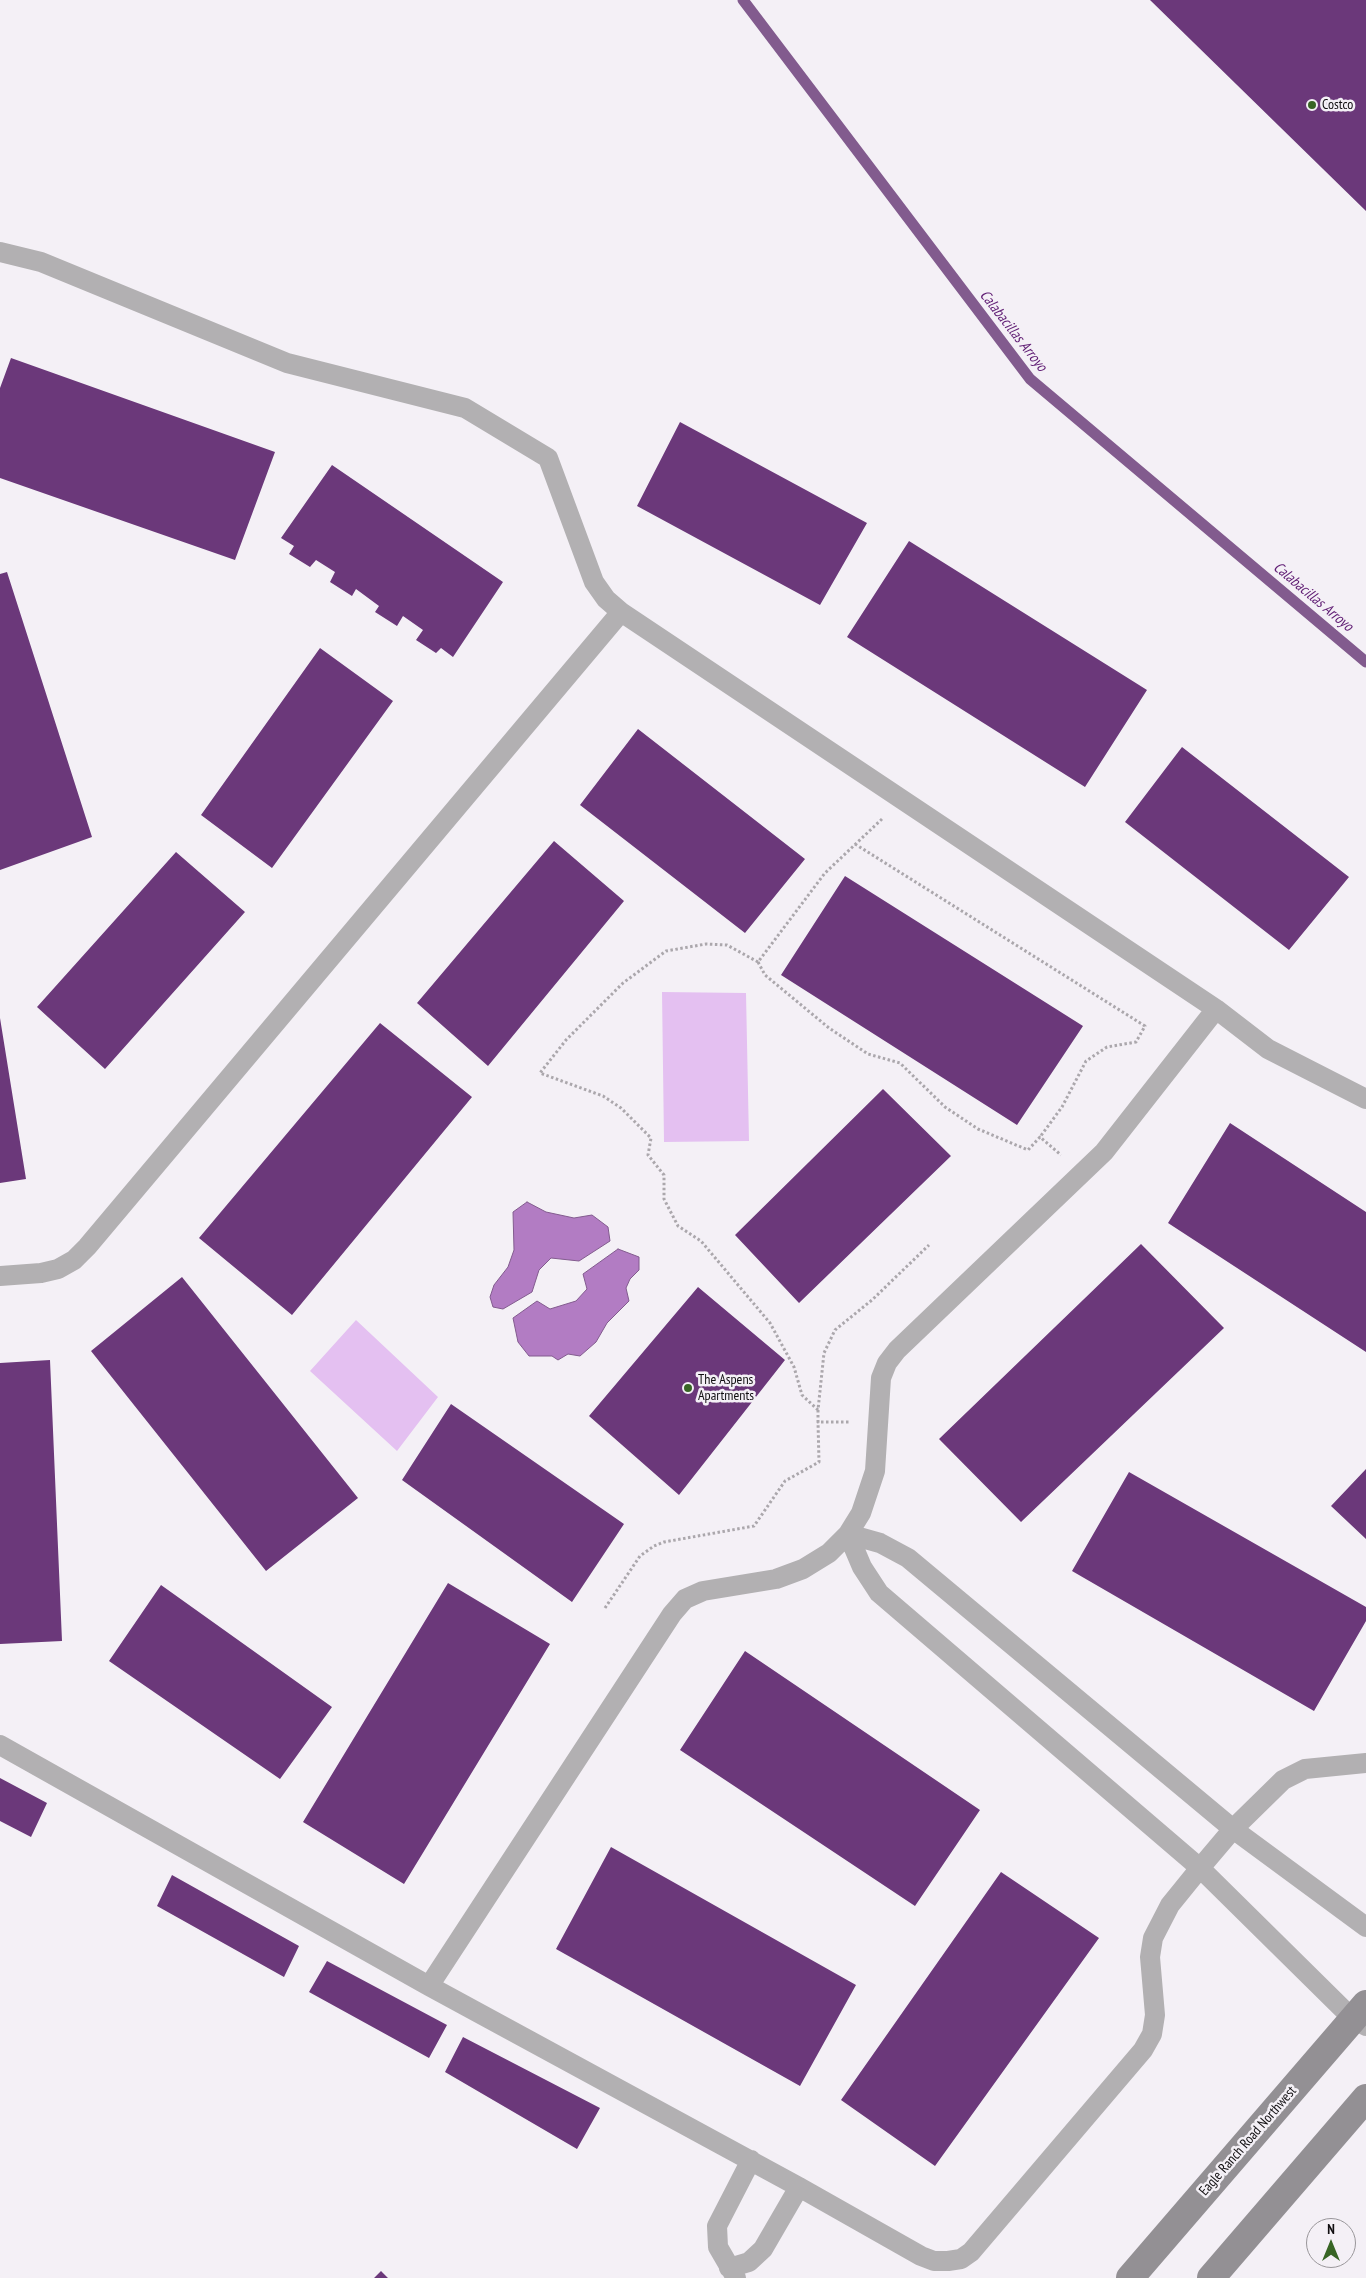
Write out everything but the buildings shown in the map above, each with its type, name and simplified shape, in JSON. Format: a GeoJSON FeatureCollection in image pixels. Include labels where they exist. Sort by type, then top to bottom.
{"type":"FeatureCollection","features":[{"type":"Feature","properties":{"kind":"main road","name":"Eagle Ranch Road Northwest"},"geometry":{"type":"LineString","coordinates":[[1130,2278],[1362,2016]]}},
{"type":"Feature","properties":{"kind":"main road"},"geometry":{"type":"LineString","coordinates":[[1210,2278],[1366,2098]]}},
{"type":"Feature","properties":{"kind":"lane"},"geometry":{"type":"LineString","coordinates":[[0,252],[41,262],[287,363],[465,408],[548,458],[594,582],[606,599],[621,612],[1216,1009],[1268,1049],[1366,1099]]}},
{"type":"Feature","properties":{"kind":"lane"},"geometry":{"type":"LineString","coordinates":[[0,1276],[41,1273],[58,1269],[74,1260],[87,1247],[621,612]]}},
{"type":"Feature","properties":{"kind":"lane"},"geometry":{"type":"LineString","coordinates":[[429,1986],[672,1614],[685,1599],[703,1591],[776,1579],[803,1569],[829,1553],[848,1534],[861,1513],[870,1491],[875,1471],[881,1378],[887,1363],[897,1350],[1082,1174],[1116,1137],[1216,1009]]}},
{"type":"Feature","properties":{"kind":"lane"},"geometry":{"type":"LineString","coordinates":[[848,1534],[880,1543],[908,1558],[1233,1829],[1366,1927]]}},
{"type":"Feature","properties":{"kind":"lane"},"geometry":{"type":"LineString","coordinates":[[848,1534],[862,1567],[879,1593],[1200,1868],[1362,2016]]}},
{"type":"Feature","properties":{"kind":"lane"},"geometry":{"type":"LineString","coordinates":[[0,1745],[429,1986],[751,2160],[921,2256],[934,2261],[961,2259],[971,2252],[1142,2050],[1152,2034],[1155,2015],[1150,1957],[1153,1938],[1170,1905],[1233,1829],[1283,1780],[1306,1769],[1366,1763]]}},
{"type":"Feature","properties":{"kind":"lane"},"geometry":{"type":"LineString","coordinates":[[751,2160],[716,2226],[718,2247],[732,2273],[749,2262],[763,2249],[799,2187]]}},
{"type":"Feature","properties":{"kind":"path"},"geometry":{"type":"LineString","coordinates":[[758,962],[825,873],[902,800]]}},
{"type":"Feature","properties":{"kind":"path"},"geometry":{"type":"LineString","coordinates":[[818,1410],[802,1395],[794,1367],[770,1323],[701,1241],[678,1226],[664,1199],[664,1174],[648,1155],[651,1138],[621,1108],[604,1096],[540,1073],[566,1040],[623,983],[666,951],[706,944],[727,945],[758,962],[765,976],[829,1028],[868,1054],[900,1063],[945,1106],[978,1129],[1028,1150],[1040,1137],[1062,1106],[1086,1062],[1106,1047],[1136,1042],[1145,1026],[855,844]]}},
{"type":"Feature","properties":{"kind":"path"},"geometry":{"type":"LineString","coordinates":[[1040,1137],[1082,1174]]}},
{"type":"Feature","properties":{"kind":"path"},"geometry":{"type":"LineString","coordinates":[[605,1608],[640,1556],[654,1546],[664,1542],[754,1526],[785,1481],[819,1462],[818,1410],[824,1352],[836,1330],[872,1300],[929,1246]]}},
{"type":"Feature","properties":{"kind":"path"},"geometry":{"type":"LineString","coordinates":[[818,1422],[878,1422]]}},
{"type":"Feature","properties":{"kind":"shaded area"},"geometry":{"type":"Polygon","coordinates":[[[662,992],[746,993],[749,1141],[664,1142],[662,992]]]}},
{"type":"Feature","properties":{"kind":"shaded area"},"geometry":{"type":"Polygon","coordinates":[[[527,1202],[546,1212],[574,1218],[592,1215],[608,1227],[610,1241],[579,1261],[551,1258],[539,1270],[532,1292],[503,1309],[493,1307],[490,1297],[494,1285],[508,1267],[514,1250],[513,1212],[527,1202]]]}},
{"type":"Feature","properties":{"kind":"shaded area"},"geometry":{"type":"Polygon","coordinates":[[[618,1249],[639,1257],[639,1270],[630,1279],[626,1288],[629,1301],[607,1323],[596,1342],[580,1356],[568,1354],[558,1360],[552,1356],[529,1356],[518,1342],[513,1318],[537,1301],[550,1309],[576,1301],[587,1289],[583,1274],[618,1249]]]}},
{"type":"Feature","properties":{"kind":"shaded area"},"geometry":{"type":"Polygon","coordinates":[[[356,1320],[438,1397],[397,1451],[310,1371],[356,1320]]]}},
{"type":"Feature","properties":{"kind":"waterway","name":"Calabacillas Arroyo"},"geometry":{"type":"LineString","coordinates":[[743,0],[1030,379],[1366,662]]}},
{"type":"Feature","properties":{"kind":"place","name":"Costco"},"geometry":{"type":"Point","coordinates":[1312,105]}},
{"type":"Feature","properties":{"kind":"place","name":"The Aspens Apartments"},"geometry":{"type":"Point","coordinates":[688,1388]}}]}
